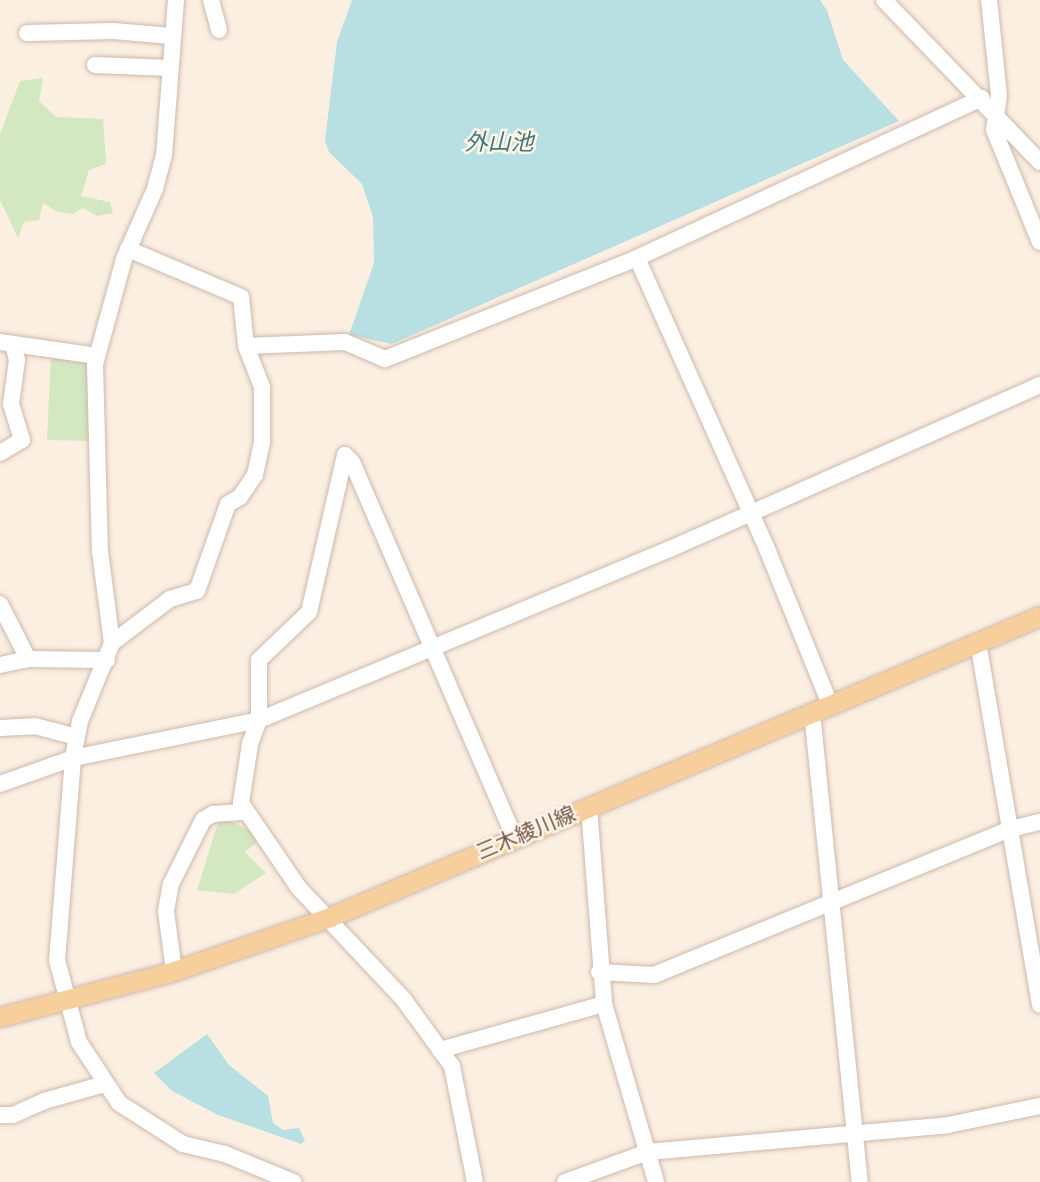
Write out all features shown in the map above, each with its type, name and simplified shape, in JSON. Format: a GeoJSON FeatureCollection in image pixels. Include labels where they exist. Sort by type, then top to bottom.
{"type":"FeatureCollection","features":[{"type":"Feature","properties":{"kind":"main road","name":"三木綾川線"},"geometry":{"type":"LineString","coordinates":[[0,1017],[174,971],[330,917],[1040,616]]}},
{"type":"Feature","properties":{"kind":"street"},"geometry":{"type":"LineString","coordinates":[[176,0],[171,36],[164,155],[128,249],[97,356],[93,388],[100,551],[112,643],[77,737],[73,758],[58,917],[57,960],[79,1042],[119,1103],[183,1144],[225,1154],[293,1182]]}},
{"type":"Feature","properties":{"kind":"street"},"geometry":{"type":"LineString","coordinates":[[211,0],[219,30]]}},
{"type":"Feature","properties":{"kind":"street"},"geometry":{"type":"LineString","coordinates":[[884,0],[982,98],[1040,162]]}},
{"type":"Feature","properties":{"kind":"street"},"geometry":{"type":"LineString","coordinates":[[989,0],[999,95],[993,113],[994,130],[1040,242]]}},
{"type":"Feature","properties":{"kind":"street"},"geometry":{"type":"LineString","coordinates":[[27,33],[114,31],[171,36]]}},
{"type":"Feature","properties":{"kind":"street"},"geometry":{"type":"LineString","coordinates":[[94,65],[170,68]]}},
{"type":"Feature","properties":{"kind":"street"},"geometry":{"type":"LineString","coordinates":[[246,346],[345,342],[385,359],[637,258],[982,98]]}},
{"type":"Feature","properties":{"kind":"street"},"geometry":{"type":"LineString","coordinates":[[112,643],[170,599],[197,592],[228,504],[240,497],[256,475],[262,443],[262,387],[246,346],[241,297],[128,249]]}},
{"type":"Feature","properties":{"kind":"street"},"geometry":{"type":"LineString","coordinates":[[637,258],[751,513],[821,708],[834,900],[859,1182]]}},
{"type":"Feature","properties":{"kind":"street"},"geometry":{"type":"LineString","coordinates":[[6,343],[97,356]]}},
{"type":"Feature","properties":{"kind":"street"},"geometry":{"type":"LineString","coordinates":[[0,453],[22,440],[11,404],[17,360],[6,343]]}},
{"type":"Feature","properties":{"kind":"street"},"geometry":{"type":"LineString","coordinates":[[0,784],[73,758],[259,720],[751,513],[1040,385]]}},
{"type":"Feature","properties":{"kind":"street"},"geometry":{"type":"LineString","coordinates":[[475,1182],[457,1075],[404,1000],[330,917],[298,887],[270,839],[245,811],[241,788],[259,720],[259,660],[309,612],[345,455],[352,462],[514,837]]}},
{"type":"Feature","properties":{"kind":"street"},"geometry":{"type":"LineString","coordinates":[[0,604],[8,634],[28,659]]}},
{"type":"Feature","properties":{"kind":"street"},"geometry":{"type":"LineString","coordinates":[[978,642],[1007,830],[1040,1005]]}},
{"type":"Feature","properties":{"kind":"street"},"geometry":{"type":"LineString","coordinates":[[0,665],[28,659],[107,660]]}},
{"type":"Feature","properties":{"kind":"street"},"geometry":{"type":"LineString","coordinates":[[0,729],[35,726],[77,737]]}},
{"type":"Feature","properties":{"kind":"street"},"geometry":{"type":"LineString","coordinates":[[589,807],[599,972],[604,1004],[656,1182]]}},
{"type":"Feature","properties":{"kind":"street"},"geometry":{"type":"LineString","coordinates":[[174,971],[166,911],[176,874],[203,820],[213,814],[245,811]]}},
{"type":"Feature","properties":{"kind":"street"},"geometry":{"type":"LineString","coordinates":[[599,972],[654,975],[1007,830],[1040,822]]}},
{"type":"Feature","properties":{"kind":"street"},"geometry":{"type":"LineString","coordinates":[[439,1051],[604,1004]]}},
{"type":"Feature","properties":{"kind":"street"},"geometry":{"type":"LineString","coordinates":[[0,1115],[12,1115],[44,1101],[105,1084]]}},
{"type":"Feature","properties":{"kind":"street"},"geometry":{"type":"LineString","coordinates":[[565,1182],[648,1152],[948,1125],[1040,1106]]}},
{"type":"Feature","properties":{"kind":"green space"},"geometry":{"type":"Polygon","coordinates":[[[43,78],[39,101],[56,117],[103,119],[106,164],[89,170],[81,196],[110,202],[113,213],[97,216],[83,208],[73,214],[58,212],[43,203],[39,220],[24,222],[18,238],[0,200],[0,134],[20,81],[43,78]]]}},
{"type":"Feature","properties":{"kind":"green space"},"geometry":{"type":"Polygon","coordinates":[[[51,355],[90,363],[92,441],[47,440],[51,355]]]}},
{"type":"Feature","properties":{"kind":"green space"},"geometry":{"type":"Polygon","coordinates":[[[220,816],[263,837],[245,852],[266,873],[234,894],[197,890],[220,816]]]}},
{"type":"Feature","properties":{"kind":"water","name":"外山池"},"geometry":{"type":"Polygon","coordinates":[[[352,0],[820,0],[827,10],[843,60],[899,121],[392,344],[349,335],[374,263],[373,217],[362,184],[329,152],[325,140],[337,42],[352,0]]]}},
{"type":"Feature","properties":{"kind":"water"},"geometry":{"type":"Polygon","coordinates":[[[207,1034],[229,1065],[268,1096],[273,1123],[283,1130],[299,1128],[305,1141],[301,1144],[218,1115],[172,1091],[154,1073],[207,1034]]]}}]}
